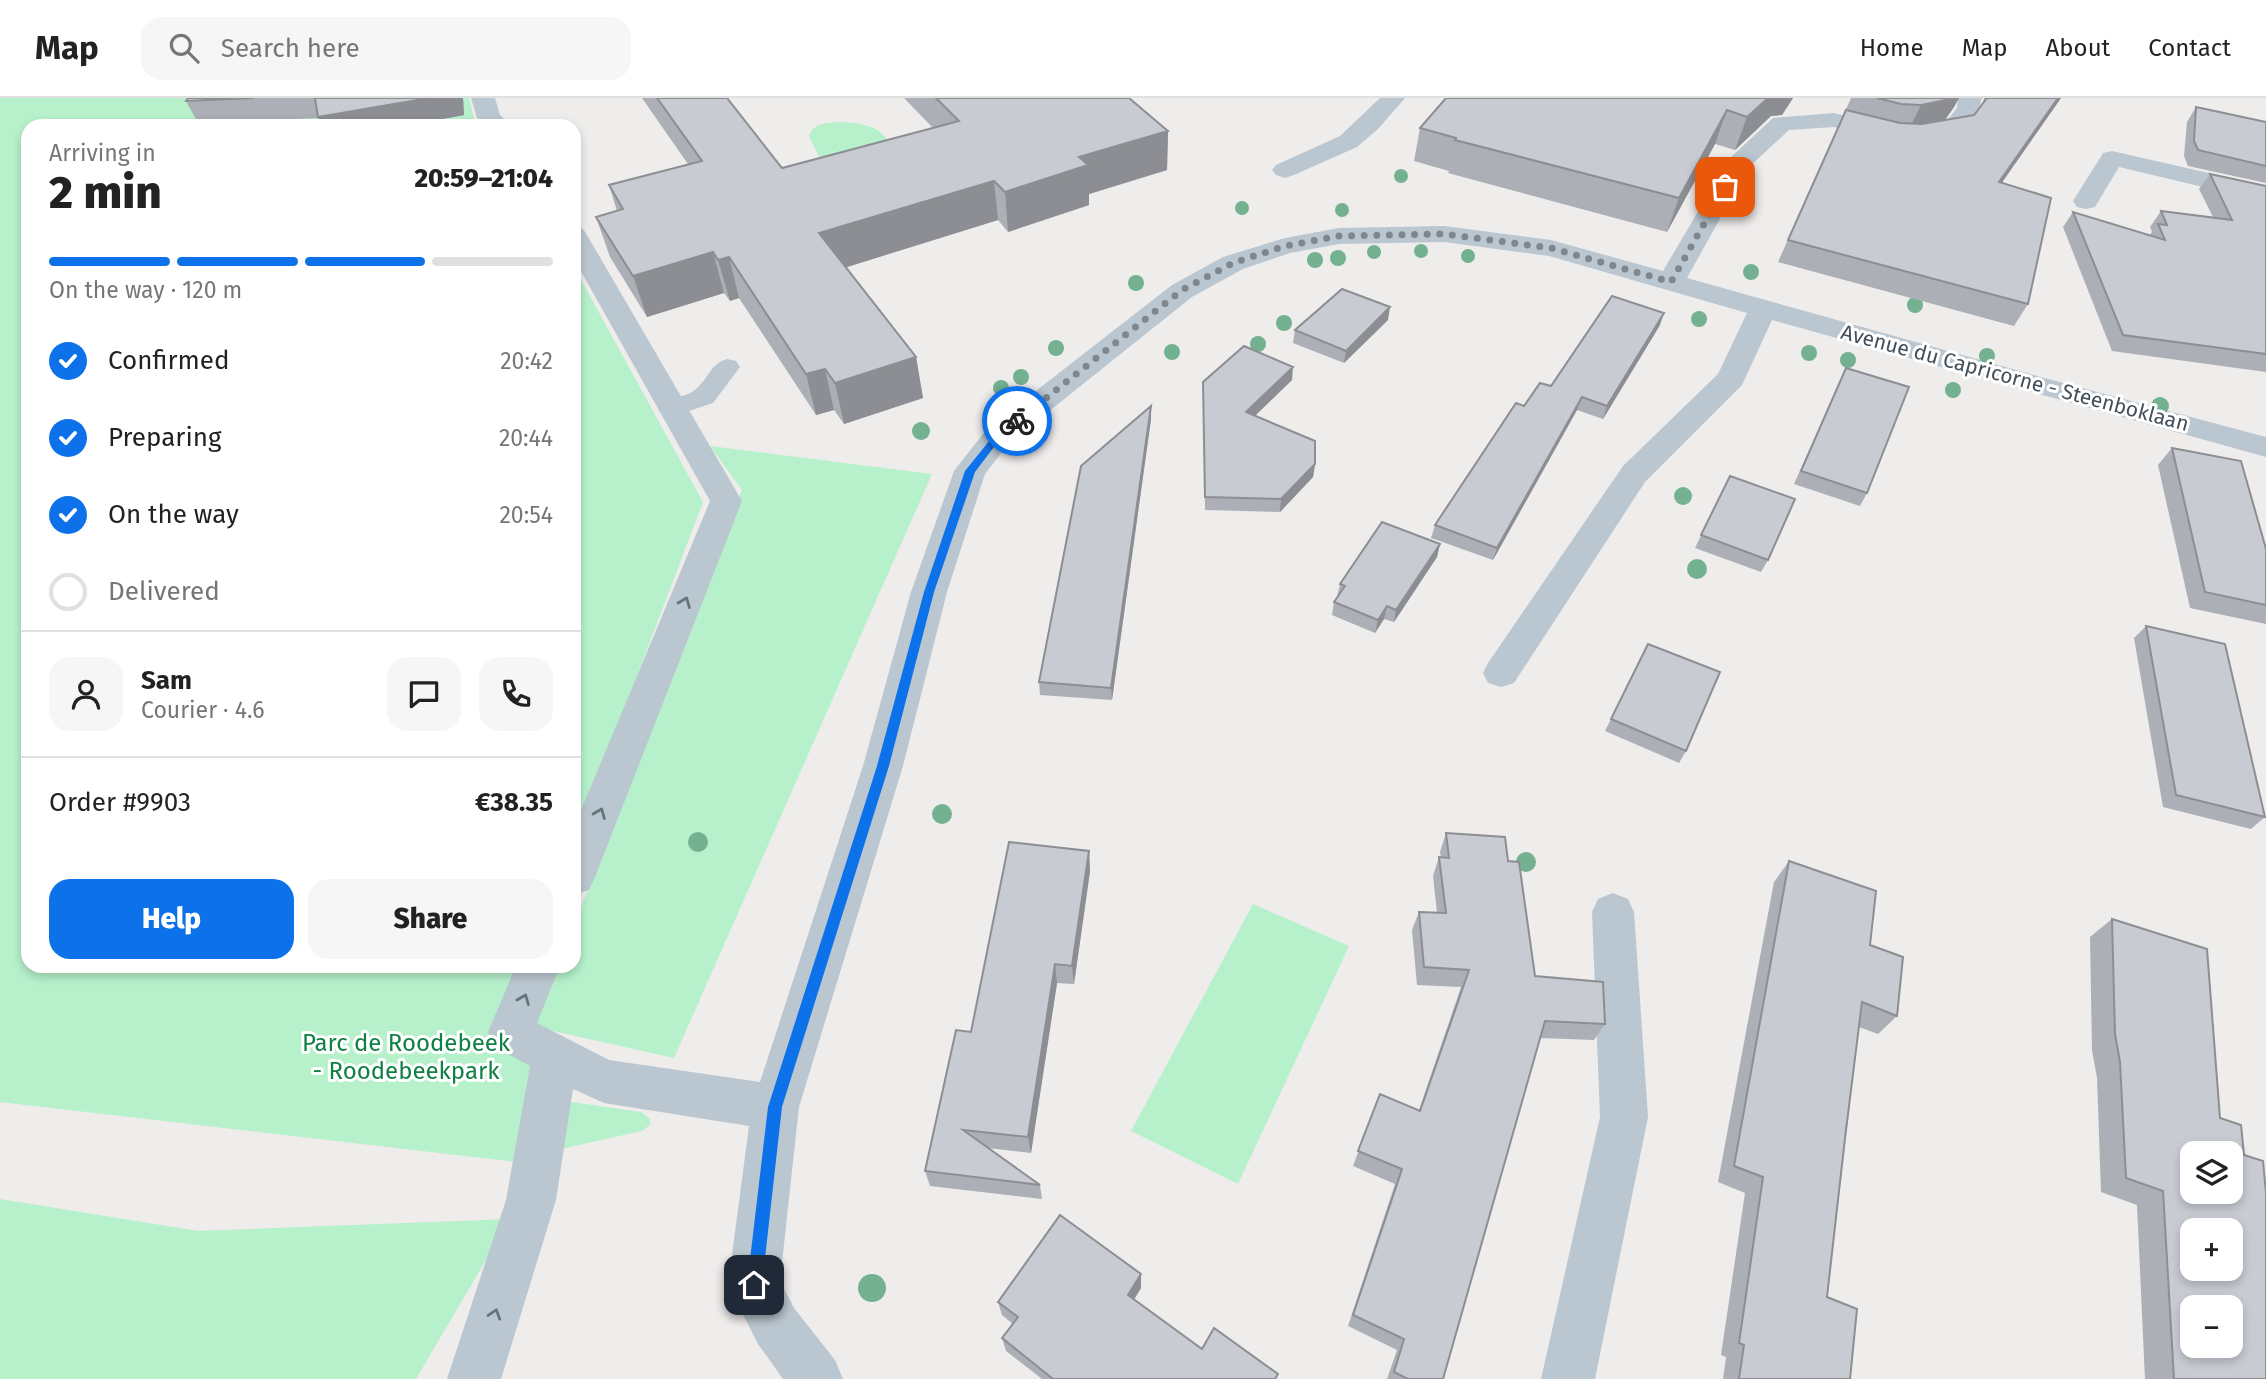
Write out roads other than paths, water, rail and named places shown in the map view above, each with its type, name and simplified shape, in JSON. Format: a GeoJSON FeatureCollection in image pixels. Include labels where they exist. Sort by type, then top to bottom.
{"type":"FeatureCollection","features":[{"type":"Feature","properties":{"kind":"street"},"geometry":{"type":"LineString","coordinates":[[483,98],[490,119]]}},
{"type":"Feature","properties":{"kind":"street"},"geometry":{"type":"LineString","coordinates":[[1286,170],[1309,157],[1342,145],[1373,122],[1394,98]]}},
{"type":"Feature","properties":{"kind":"street"},"geometry":{"type":"LineString","coordinates":[[1671,282],[1738,164],[1782,122],[1834,120],[1891,134],[1911,135],[1954,128],[1969,109],[1970,98]]}},
{"type":"Feature","properties":{"kind":"street"},"geometry":{"type":"LineString","coordinates":[[2086,201],[2112,158],[2266,194]]}},
{"type":"Feature","properties":{"kind":"street","name":"Avenue du Capricorne - Steenboklaan"},"geometry":{"type":"LineString","coordinates":[[816,1379],[776,1326],[754,1285],[775,1107],[883,766],[929,592],[970,471],[997,437],[1182,290],[1233,263],[1285,246],[1339,236],[1444,234],[1551,248],[2266,447]]}},
{"type":"Feature","properties":{"kind":"street"},"geometry":{"type":"LineString","coordinates":[[581,248],[726,501],[581,860]]}},
{"type":"Feature","properties":{"kind":"street"},"geometry":{"type":"LineString","coordinates":[[1501,673],[1634,474],[1731,378],[1763,308]]}},
{"type":"Feature","properties":{"kind":"street"},"geometry":{"type":"LineString","coordinates":[[1568,1379],[1624,1117],[1613,912]]}},
{"type":"Feature","properties":{"kind":"street"},"geometry":{"type":"LineString","coordinates":[[535,973],[511,1032],[604,1081],[775,1107]]}},
{"type":"Feature","properties":{"kind":"street"},"geometry":{"type":"LineString","coordinates":[[474,1379],[531,1200],[555,1055]]}},
{"type":"Feature","properties":{"kind":"lane"},"geometry":{"type":"LineString","coordinates":[[671,409],[705,397],[727,367]]}},
{"type":"Feature","properties":{"kind":"park label","name":"Parc de Roodebeek - Roodebeekpark"},"geometry":{"type":"Point","coordinates":[406,1057]}}]}
